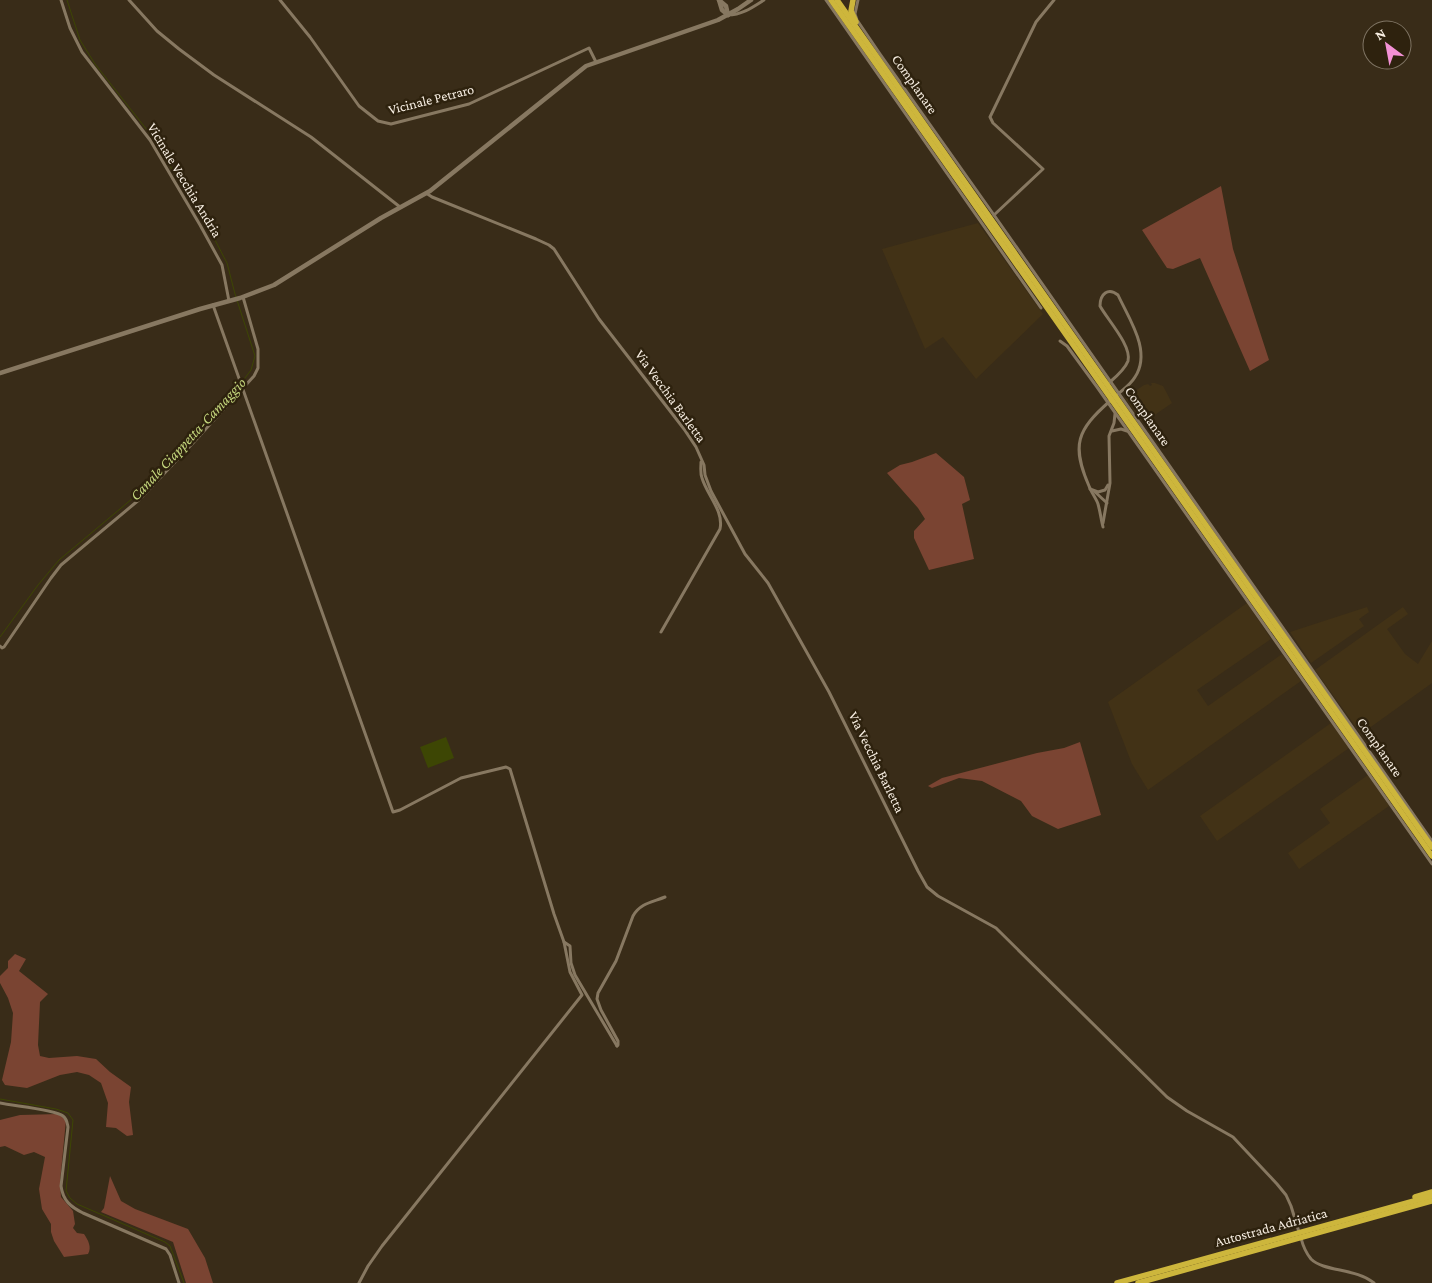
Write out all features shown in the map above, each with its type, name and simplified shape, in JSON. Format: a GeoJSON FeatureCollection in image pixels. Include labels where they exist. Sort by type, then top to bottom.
{"type":"FeatureCollection","features":[{"type":"Feature","properties":{"kind":"highway"},"geometry":{"type":"LineString","coordinates":[[831,0],[1432,856]]}},
{"type":"Feature","properties":{"kind":"highway"},"geometry":{"type":"LineString","coordinates":[[837,0],[1432,847]]}},
{"type":"Feature","properties":{"kind":"highway"},"geometry":{"type":"LineString","coordinates":[[853,0],[851,11],[868,40],[869,46]]}},
{"type":"Feature","properties":{"kind":"highway"},"geometry":{"type":"LineString","coordinates":[[1322,1227],[1432,1192]]}},
{"type":"Feature","properties":{"kind":"highway","name":"Autostrada Adriatica"},"geometry":{"type":"LineString","coordinates":[[1117,1283],[1432,1196]]}},
{"type":"Feature","properties":{"kind":"highway","name":"Autostrada Adriatica"},"geometry":{"type":"LineString","coordinates":[[1138,1283],[1432,1202]]}},
{"type":"Feature","properties":{"kind":"street","name":"Vicinale Vecchia Andria"},"geometry":{"type":"LineString","coordinates":[[62,0],[70,28],[82,52],[150,140],[200,225],[222,265],[232,300]]}},
{"type":"Feature","properties":{"kind":"street"},"geometry":{"type":"LineString","coordinates":[[129,0],[157,31],[179,49],[214,75],[311,137],[400,207]]}},
{"type":"Feature","properties":{"kind":"street","name":"Vicinale Petraro"},"geometry":{"type":"LineString","coordinates":[[280,0],[310,37],[359,106],[378,121],[391,124],[469,104],[589,48],[596,62]]}},
{"type":"Feature","properties":{"kind":"street"},"geometry":{"type":"LineString","coordinates":[[719,0],[726,6],[738,9]]}},
{"type":"Feature","properties":{"kind":"street"},"geometry":{"type":"LineString","coordinates":[[719,0],[722,10],[728,15],[736,15],[764,0]]}},
{"type":"Feature","properties":{"kind":"street"},"geometry":{"type":"LineString","coordinates":[[0,373],[242,297],[274,285],[426,193],[586,66],[718,20],[751,0]]}},
{"type":"Feature","properties":{"kind":"street","name":"Complanare"},"geometry":{"type":"LineString","coordinates":[[826,0],[1041,308]]}},
{"type":"Feature","properties":{"kind":"street","name":"Complanare"},"geometry":{"type":"LineString","coordinates":[[858,0],[855,14],[867,36],[1432,841]]}},
{"type":"Feature","properties":{"kind":"street"},"geometry":{"type":"LineString","coordinates":[[994,216],[1043,169],[993,123],[990,117],[1036,22],[1054,0]]}},
{"type":"Feature","properties":{"kind":"street"},"geometry":{"type":"LineString","coordinates":[[726,6],[728,15]]}},
{"type":"Feature","properties":{"kind":"street"},"geometry":{"type":"LineString","coordinates":[[718,20],[722,10]]}},
{"type":"Feature","properties":{"kind":"street","name":"Via Vecchia Barletta"},"geometry":{"type":"LineString","coordinates":[[426,193],[549,245],[554,249],[600,319],[684,429],[701,459],[711,491],[745,554],[768,583],[829,692],[927,887],[938,896],[996,928],[1167,1097],[1233,1137],[1281,1188],[1290,1202],[1307,1254],[1315,1262],[1359,1274],[1374,1283]]}},
{"type":"Feature","properties":{"kind":"street"},"geometry":{"type":"LineString","coordinates":[[1110,382],[1128,362],[1129,354],[1126,346],[1100,306],[1100,298],[1109,292],[1118,295],[1137,336],[1142,358],[1135,378],[1086,425],[1081,436],[1079,459],[1097,502],[1103,526],[1110,483],[1108,444],[1116,419],[1113,409]]}},
{"type":"Feature","properties":{"kind":"street"},"geometry":{"type":"LineString","coordinates":[[0,646],[4,647],[61,565],[140,499],[254,376],[258,368],[258,349],[242,297]]}},
{"type":"Feature","properties":{"kind":"street"},"geometry":{"type":"LineString","coordinates":[[213,305],[393,812],[461,778],[508,768],[512,774],[564,942],[570,972],[581,992],[581,997],[382,1246],[359,1283]]}},
{"type":"Feature","properties":{"kind":"street","name":"Complanare"},"geometry":{"type":"LineString","coordinates":[[1060,340],[1067,346],[1113,409],[1432,864]]}},
{"type":"Feature","properties":{"kind":"street"},"geometry":{"type":"LineString","coordinates":[[1111,431],[1121,421]]}},
{"type":"Feature","properties":{"kind":"street"},"geometry":{"type":"LineString","coordinates":[[1111,431],[1121,429],[1130,433]]}},
{"type":"Feature","properties":{"kind":"street"},"geometry":{"type":"LineString","coordinates":[[661,632],[720,529],[721,524],[718,512],[701,477],[701,459]]}},
{"type":"Feature","properties":{"kind":"street"},"geometry":{"type":"LineString","coordinates":[[1090,489],[1098,492],[1105,490],[1110,483]]}},
{"type":"Feature","properties":{"kind":"street"},"geometry":{"type":"LineString","coordinates":[[1090,489],[1107,503]]}},
{"type":"Feature","properties":{"kind":"street"},"geometry":{"type":"LineString","coordinates":[[1097,502],[1107,503]]}},
{"type":"Feature","properties":{"kind":"street"},"geometry":{"type":"LineString","coordinates":[[564,942],[570,946],[573,970],[617,1046],[618,1041],[598,1004],[598,993],[616,961],[637,909],[665,897]]}},
{"type":"Feature","properties":{"kind":"street"},"geometry":{"type":"LineString","coordinates":[[0,1103],[46,1111],[65,1117],[68,1127],[61,1186],[65,1201],[71,1207],[83,1213],[166,1249],[170,1255],[179,1283]]}},
{"type":"Feature","properties":{"kind":"shaded area"},"geometry":{"type":"Polygon","coordinates":[[[1221,186],[1233,249],[1269,360],[1250,371],[1200,258],[1173,269],[1167,268],[1142,230],[1221,186]]]}},
{"type":"Feature","properties":{"kind":"shaded area"},"geometry":{"type":"Polygon","coordinates":[[[978,223],[1043,314],[976,379],[943,337],[925,349],[882,249],[978,223]]]}},
{"type":"Feature","properties":{"kind":"shaded area"},"geometry":{"type":"Polygon","coordinates":[[[1151,383],[1163,386],[1172,403],[1143,423],[1125,398],[1144,385],[1152,385],[1151,383]]]}},
{"type":"Feature","properties":{"kind":"shaded area"},"geometry":{"type":"Polygon","coordinates":[[[936,453],[964,477],[970,500],[962,504],[974,559],[929,570],[914,538],[914,531],[925,519],[918,508],[887,473],[900,465],[936,453]]]}},
{"type":"Feature","properties":{"kind":"shaded area"},"geometry":{"type":"Polygon","coordinates":[[[1247,603],[1271,639],[1197,690],[1208,706],[1282,654],[1301,681],[1148,790],[1132,764],[1108,702],[1247,603]]]}},
{"type":"Feature","properties":{"kind":"shaded area"},"geometry":{"type":"Polygon","coordinates":[[[1367,607],[1369,612],[1359,619],[1364,626],[1311,663],[1290,632],[1367,607]]]}},
{"type":"Feature","properties":{"kind":"shaded area"},"geometry":{"type":"Polygon","coordinates":[[[1403,607],[1408,614],[1387,629],[1405,654],[1418,664],[1432,641],[1432,683],[1361,734],[1315,670],[1403,607]]]}},
{"type":"Feature","properties":{"kind":"shaded area"},"geometry":{"type":"Polygon","coordinates":[[[1331,723],[1349,748],[1217,841],[1200,816],[1331,723]]]}},
{"type":"Feature","properties":{"kind":"shaded area"},"geometry":{"type":"Polygon","coordinates":[[[446,737],[454,758],[428,768],[420,747],[446,737]]]}},
{"type":"Feature","properties":{"kind":"shaded area"},"geometry":{"type":"Polygon","coordinates":[[[1080,742],[1101,815],[1058,829],[1032,816],[1021,801],[982,781],[959,778],[932,788],[928,786],[942,778],[1037,753],[1064,748],[1080,742]]]}},
{"type":"Feature","properties":{"kind":"shaded area"},"geometry":{"type":"Polygon","coordinates":[[[1368,775],[1389,806],[1299,869],[1288,853],[1330,823],[1320,809],[1368,775]]]}},
{"type":"Feature","properties":{"kind":"shaded area"},"geometry":{"type":"Polygon","coordinates":[[[15,954],[26,959],[19,971],[48,994],[40,1002],[38,1045],[40,1056],[49,1058],[77,1056],[96,1059],[131,1087],[129,1102],[133,1135],[127,1136],[116,1128],[106,1127],[108,1103],[101,1083],[89,1075],[77,1072],[60,1075],[27,1088],[5,1085],[2,1080],[11,1042],[13,1013],[0,983],[0,976],[8,968],[8,961],[15,954]]]}},
{"type":"Feature","properties":{"kind":"shaded area"},"geometry":{"type":"Polygon","coordinates":[[[59,1114],[66,1120],[60,1182],[61,1197],[73,1211],[75,1224],[73,1228],[77,1233],[84,1234],[90,1246],[88,1254],[64,1257],[54,1241],[51,1224],[42,1209],[39,1189],[45,1157],[34,1152],[24,1155],[5,1146],[0,1147],[0,1120],[20,1115],[59,1114]]]}},
{"type":"Feature","properties":{"kind":"shaded area"},"geometry":{"type":"Polygon","coordinates":[[[110,1176],[121,1201],[135,1209],[188,1229],[205,1258],[213,1283],[186,1283],[173,1242],[101,1212],[104,1208],[110,1176]]]}},
{"type":"Feature","properties":{"kind":"waterway","name":"Canale Ciappetta-Camaggio"},"geometry":{"type":"LineString","coordinates":[[67,0],[80,40],[95,64],[151,135],[214,238],[227,263],[255,356],[251,370],[242,382]]}},
{"type":"Feature","properties":{"kind":"waterway","name":"Canale Ciappetta-Camaggio"},"geometry":{"type":"LineString","coordinates":[[0,637],[59,560],[139,493],[239,385]]}},
{"type":"Feature","properties":{"kind":"waterway","name":"Canale Ciappetta-Camaggio"},"geometry":{"type":"LineString","coordinates":[[0,1099],[68,1113],[73,1120],[66,1191],[70,1198],[77,1204],[165,1242],[170,1246],[184,1283]]}}]}
